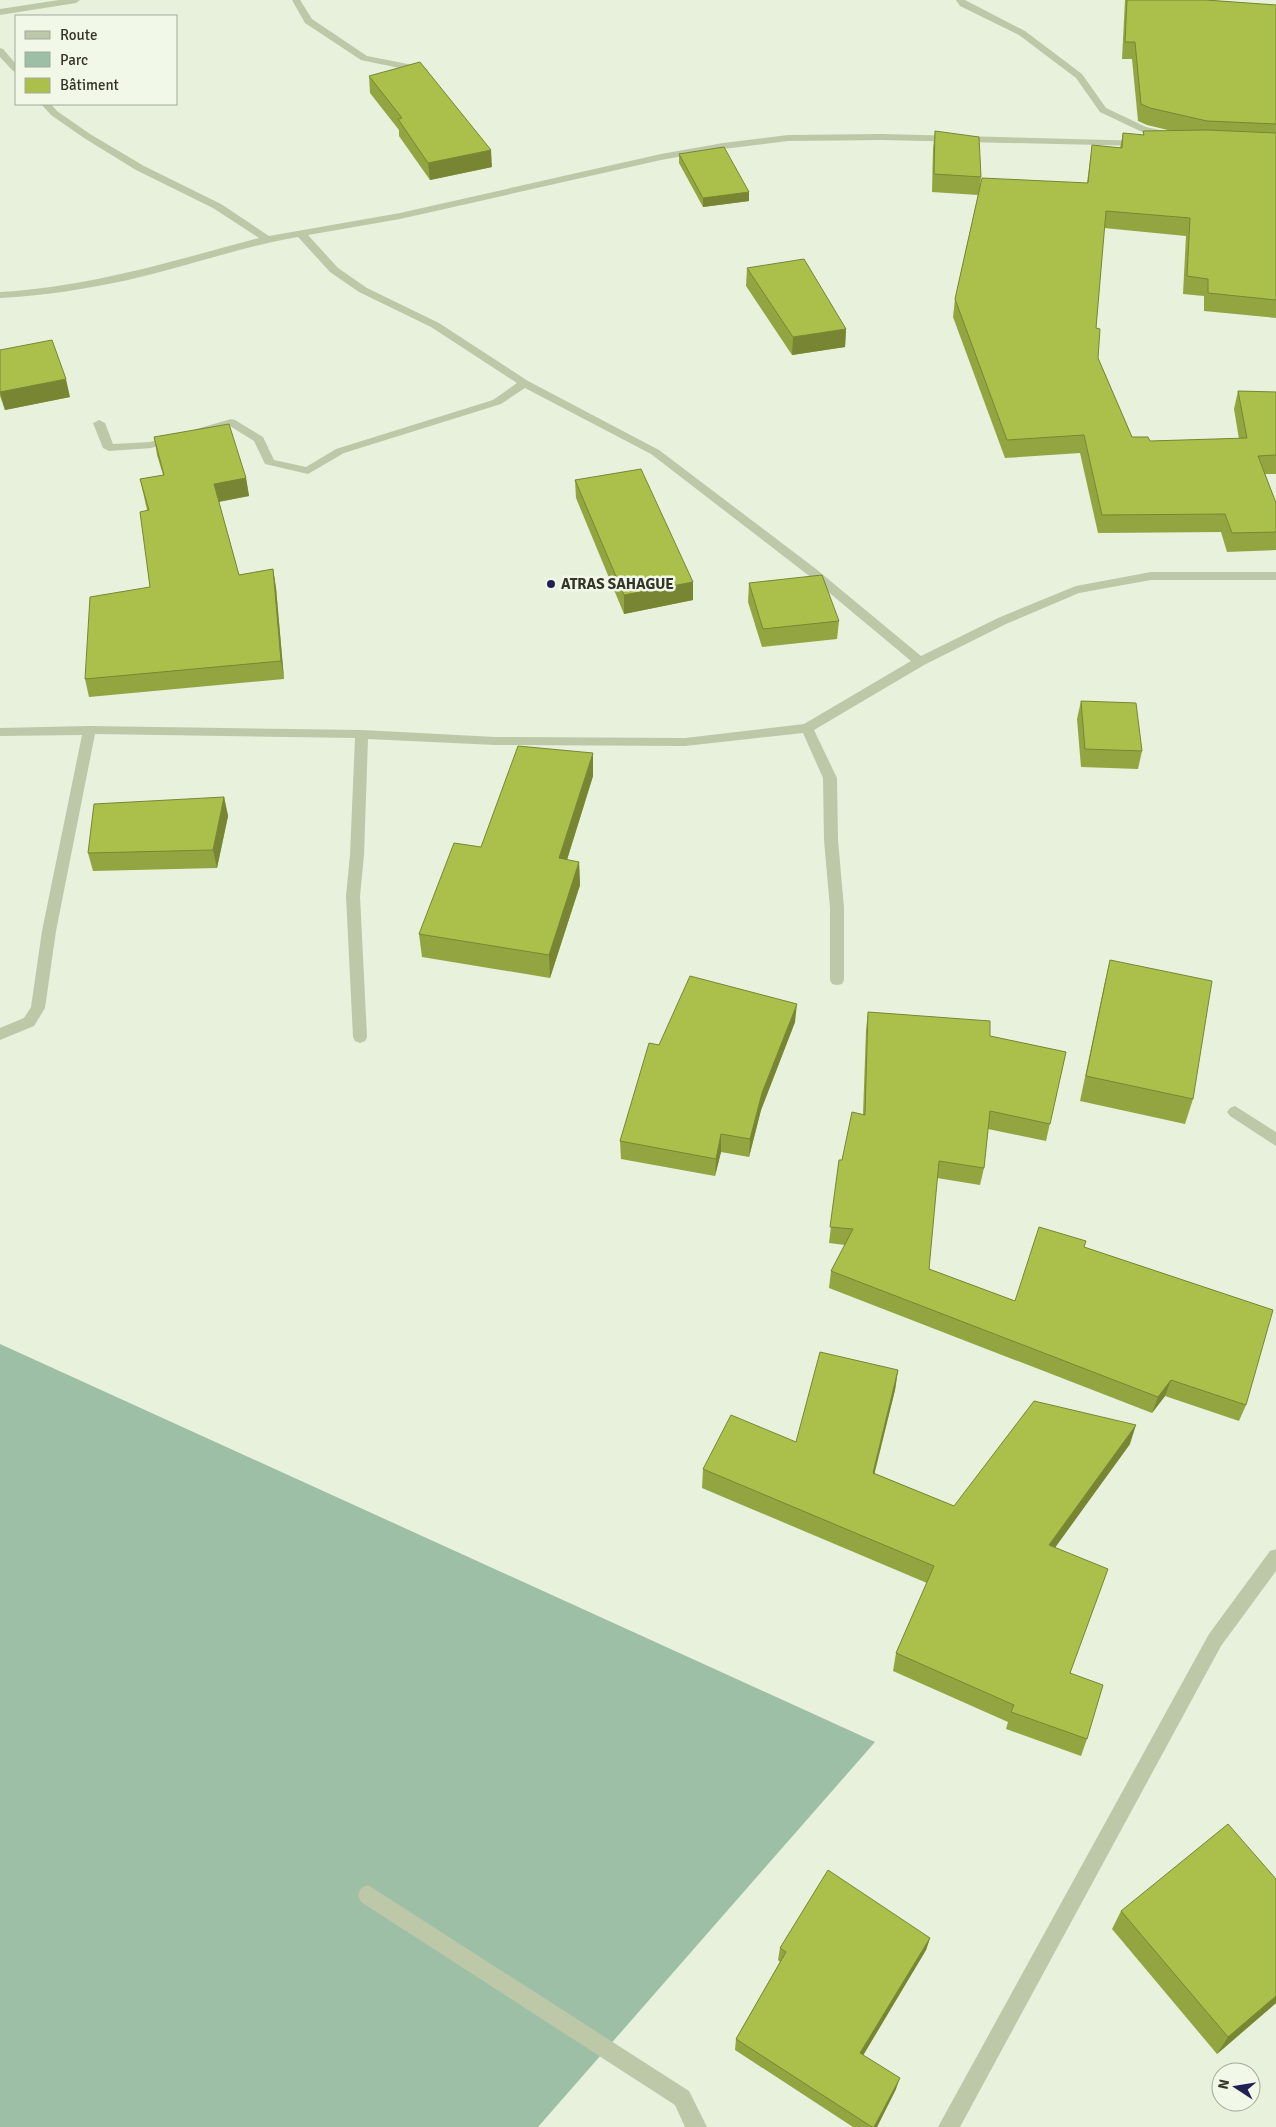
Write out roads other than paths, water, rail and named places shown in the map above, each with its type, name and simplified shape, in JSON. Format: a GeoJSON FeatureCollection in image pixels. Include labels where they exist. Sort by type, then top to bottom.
{"type":"FeatureCollection","features":[{"type":"Feature","properties":{"kind":"street"},"geometry":{"type":"LineString","coordinates":[[0,12],[76,0]]}},
{"type":"Feature","properties":{"kind":"street"},"geometry":{"type":"LineString","coordinates":[[296,0],[308,21],[364,58],[426,71]]}},
{"type":"Feature","properties":{"kind":"street"},"geometry":{"type":"LineString","coordinates":[[0,295],[34,292],[127,277],[268,239],[400,216],[723,146],[788,138],[882,137],[1080,143],[1176,140],[1143,129],[1103,110],[1079,76],[1022,33],[963,4],[960,0]]}},
{"type":"Feature","properties":{"kind":"street"},"geometry":{"type":"LineString","coordinates":[[0,51],[15,68]]}},
{"type":"Feature","properties":{"kind":"street"},"geometry":{"type":"LineString","coordinates":[[47,105],[54,113],[87,136],[140,168],[217,206],[268,239]]}},
{"type":"Feature","properties":{"kind":"street"},"geometry":{"type":"LineString","coordinates":[[300,233],[334,270],[363,290],[435,325],[524,383],[654,452],[812,572],[920,662]]}},
{"type":"Feature","properties":{"kind":"street"},"geometry":{"type":"LineString","coordinates":[[100,423],[109,448],[151,445],[232,422],[259,440],[269,462],[308,471],[340,451],[497,402],[524,383]]}},
{"type":"Feature","properties":{"kind":"street"},"geometry":{"type":"LineString","coordinates":[[0,732],[89,730],[362,734],[601,744],[684,742],[807,728],[920,662],[1002,620],[1076,590],[1151,576],[1276,576]]}},
{"type":"Feature","properties":{"kind":"street"},"geometry":{"type":"LineString","coordinates":[[807,728],[830,778],[831,840],[837,908],[837,980]]}},
{"type":"Feature","properties":{"kind":"street"},"geometry":{"type":"LineString","coordinates":[[0,1034],[29,1022],[38,1008],[49,931],[89,730]]}},
{"type":"Feature","properties":{"kind":"street"},"geometry":{"type":"LineString","coordinates":[[360,1037],[353,896],[357,855],[362,734]]}},
{"type":"Feature","properties":{"kind":"street"},"geometry":{"type":"LineString","coordinates":[[1235,1112],[1276,1140]]}},
{"type":"Feature","properties":{"kind":"street"},"geometry":{"type":"LineString","coordinates":[[949,2127],[1215,1640],[1276,1557]]}},
{"type":"Feature","properties":{"kind":"street"},"geometry":{"type":"LineString","coordinates":[[368,1896],[682,2098],[696,2127]]}},
{"type":"Feature","properties":{"kind":"place","name":"ATRAS SAHAGUE"},"geometry":{"type":"Point","coordinates":[551,584]}}]}
